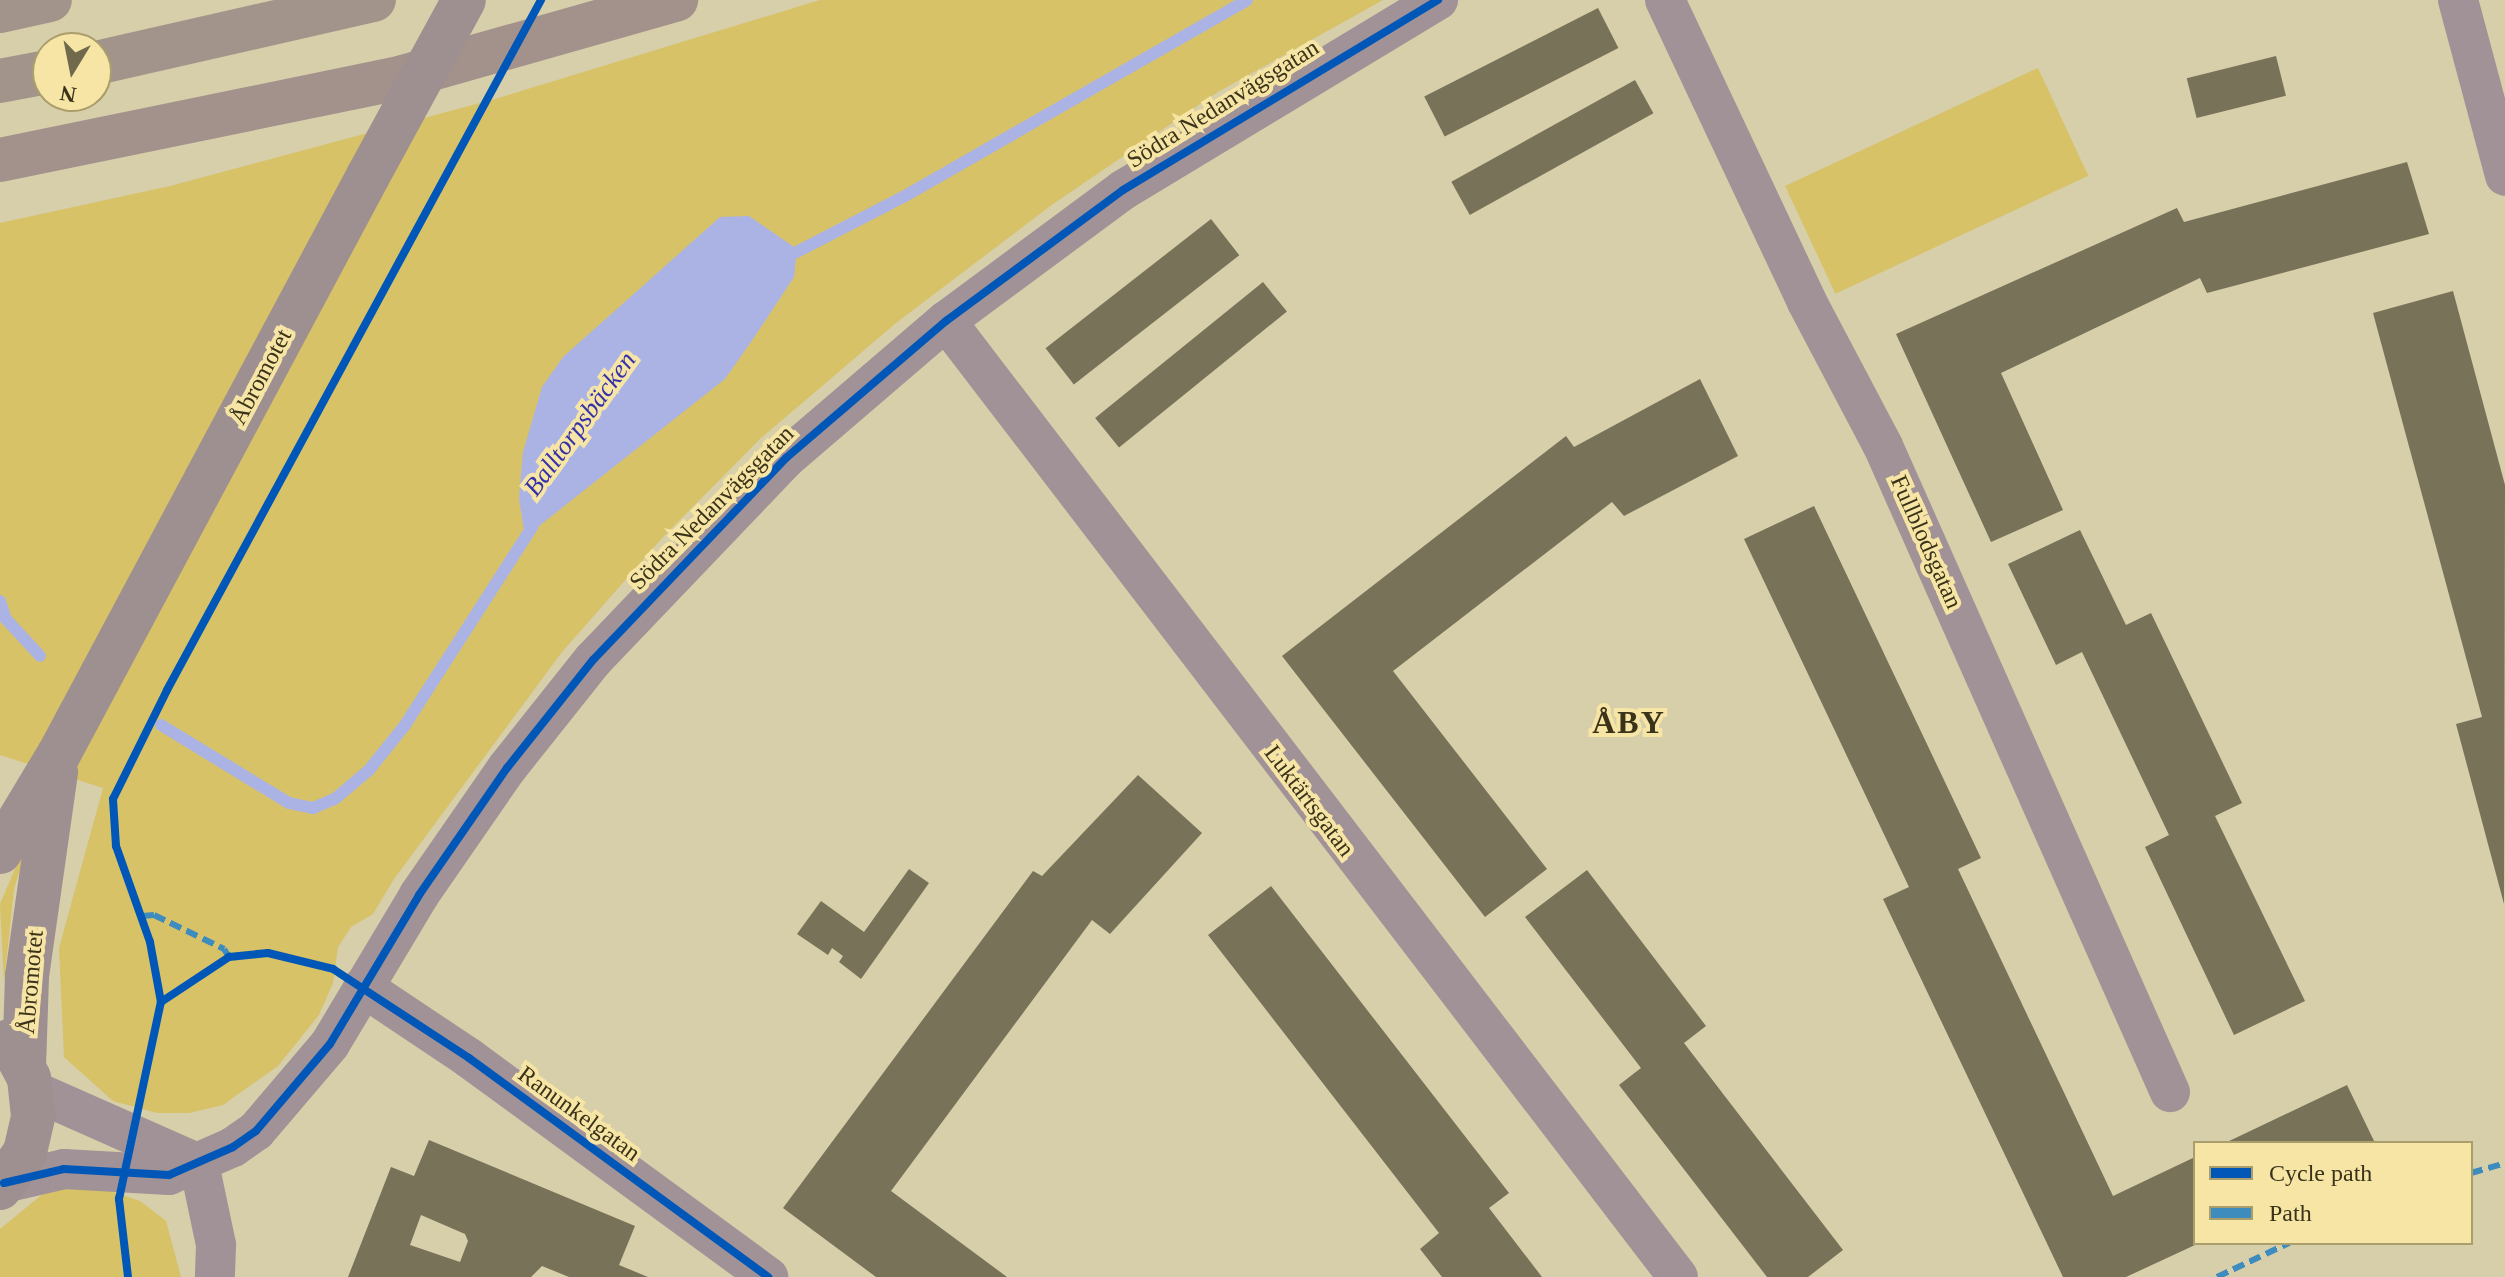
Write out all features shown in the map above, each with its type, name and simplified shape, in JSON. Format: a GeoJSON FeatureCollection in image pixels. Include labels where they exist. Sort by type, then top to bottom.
{"type":"FeatureCollection","features":[{"type":"Feature","properties":{"kind":"highway"},"geometry":{"type":"LineString","coordinates":[[0,11],[50,0]]}},
{"type":"Feature","properties":{"kind":"highway"},"geometry":{"type":"LineString","coordinates":[[112,59],[374,0]]}},
{"type":"Feature","properties":{"kind":"highway"},"geometry":{"type":"LineString","coordinates":[[0,160],[77,147],[403,77],[676,0]]}},
{"type":"Feature","properties":{"kind":"highway"},"geometry":{"type":"LineString","coordinates":[[0,81],[32,75]]}},
{"type":"Feature","properties":{"kind":"highway"},"geometry":{"type":"LineString","coordinates":[[0,175],[77,147]]}},
{"type":"Feature","properties":{"kind":"main road","name":"Åbromotet"},"geometry":{"type":"LineString","coordinates":[[0,852],[59,754],[464,0]]}},
{"type":"Feature","properties":{"kind":"main road","name":"Åbromotet"},"geometry":{"type":"LineString","coordinates":[[2,1186],[29,1140],[27,976],[59,754]]}},
{"type":"Feature","properties":{"kind":"main road","name":"Åbromotet"},"geometry":{"type":"LineString","coordinates":[[0,1031],[28,1079]]}},
{"type":"Feature","properties":{"kind":"street","name":"Södra Nedanvägsgatan"},"geometry":{"type":"LineString","coordinates":[[2,1186],[64,1169],[169,1175],[199,1164],[256,1131],[289,1097],[507,768],[593,660],[786,458],[946,321],[1123,190],[1438,0]]}},
{"type":"Feature","properties":{"kind":"street","name":"Fullblodsgatan"},"geometry":{"type":"LineString","coordinates":[[1665,0],[1807,302],[1883,446],[2170,1092]]}},
{"type":"Feature","properties":{"kind":"street"},"geometry":{"type":"LineString","coordinates":[[2458,0],[2505,176]]}},
{"type":"Feature","properties":{"kind":"street","name":"Luktärtsgatan"},"geometry":{"type":"LineString","coordinates":[[946,321],[1317,813],[1678,1277]]}},
{"type":"Feature","properties":{"kind":"street","name":"Ranunkelgatan"},"geometry":{"type":"LineString","coordinates":[[363,987],[469,1058],[768,1277]]}},
{"type":"Feature","properties":{"kind":"street"},"geometry":{"type":"LineString","coordinates":[[28,1079],[199,1164],[216,1245],[215,1277]]}},
{"type":"Feature","properties":{"kind":"shaded area"},"geometry":{"type":"Polygon","coordinates":[[[820,0],[1383,0],[1218,92],[1053,204],[896,323],[761,438],[664,536],[562,652],[394,879],[373,914],[351,927],[338,947],[333,983],[319,1015],[278,1066],[223,1105],[189,1113],[157,1113],[113,1101],[64,1057],[59,948],[103,788],[0,755],[0,223],[170,186],[495,99],[820,0]]]}},
{"type":"Feature","properties":{"kind":"shaded area"},"geometry":{"type":"Polygon","coordinates":[[[2038,68],[2088,176],[1835,294],[1785,186],[2038,68]]]}},
{"type":"Feature","properties":{"kind":"shaded area"},"geometry":{"type":"Polygon","coordinates":[[[33,827],[14,889],[4,983],[0,904],[33,827]]]}},
{"type":"Feature","properties":{"kind":"shaded area"},"geometry":{"type":"Polygon","coordinates":[[[67,1187],[101,1188],[140,1201],[166,1221],[181,1277],[0,1277],[0,1229],[44,1193],[67,1187]]]}},
{"type":"Feature","properties":{"kind":"water"},"geometry":{"type":"Polygon","coordinates":[[[749,216],[797,249],[794,277],[753,339],[725,379],[525,537],[519,498],[523,452],[542,387],[563,357],[720,217],[749,216]]]}},
{"type":"Feature","properties":{"kind":"building"},"geometry":{"type":"Polygon","coordinates":[[[1598,8],[1618,48],[1445,137],[1424,97],[1598,8]]]}},
{"type":"Feature","properties":{"kind":"building"},"geometry":{"type":"Polygon","coordinates":[[[2276,56],[2286,96],[2197,118],[2187,78],[2276,56]]]}},
{"type":"Feature","properties":{"kind":"building"},"geometry":{"type":"Polygon","coordinates":[[[1635,80],[1653,113],[1470,215],[1451,182],[1635,80]]]}},
{"type":"Feature","properties":{"kind":"building"},"geometry":{"type":"Polygon","coordinates":[[[2407,162],[2429,234],[2207,293],[2200,278],[2001,373],[2063,510],[1991,542],[1896,334],[2177,208],[2184,222],[2407,162]]]}},
{"type":"Feature","properties":{"kind":"building"},"geometry":{"type":"Polygon","coordinates":[[[1211,219],[1239,255],[1074,385],[1046,348],[1211,219]]]}},
{"type":"Feature","properties":{"kind":"building"},"geometry":{"type":"Polygon","coordinates":[[[1263,282],[1287,312],[1119,447],[1095,418],[1263,282]]]}},
{"type":"Feature","properties":{"kind":"building"},"geometry":{"type":"Polygon","coordinates":[[[2453,291],[2505,485],[2504,904],[2456,724],[2482,717],[2373,313],[2453,291]]]}},
{"type":"Feature","properties":{"kind":"building"},"geometry":{"type":"Polygon","coordinates":[[[1700,379],[1738,456],[1624,516],[1612,502],[1393,671],[1547,869],[1485,917],[1282,656],[1566,436],[1574,447],[1700,379]]]}},
{"type":"Feature","properties":{"kind":"building"},"geometry":{"type":"Polygon","coordinates":[[[1814,506],[1981,858],[1958,869],[2113,1196],[2193,1158],[2195,1245],[2126,1277],[2063,1277],[1883,899],[1909,887],[1744,539],[1814,506]]]}},
{"type":"Feature","properties":{"kind":"building"},"geometry":{"type":"Polygon","coordinates":[[[2080,530],[2126,625],[2151,613],[2242,803],[2215,816],[2305,1001],[2234,1035],[2145,847],[2169,835],[2082,652],[2056,665],[2008,564],[2080,530]]]}},
{"type":"Feature","properties":{"kind":"building"},"geometry":{"type":"Polygon","coordinates":[[[1138,775],[1202,833],[1110,934],[1092,920],[891,1191],[1007,1277],[876,1277],[783,1208],[1033,871],[1042,876],[1138,775]]]}},
{"type":"Feature","properties":{"kind":"building"},"geometry":{"type":"Polygon","coordinates":[[[909,869],[929,883],[861,979],[839,962],[843,956],[832,948],[828,955],[797,934],[821,901],[864,932],[909,869]]]}},
{"type":"Feature","properties":{"kind":"building"},"geometry":{"type":"Polygon","coordinates":[[[1587,870],[1706,1026],[1684,1043],[1843,1250],[1808,1277],[1767,1277],[1619,1085],[1641,1068],[1525,917],[1587,870]]]}},
{"type":"Feature","properties":{"kind":"building"},"geometry":{"type":"Polygon","coordinates":[[[1271,886],[1509,1193],[1489,1208],[1542,1277],[1442,1277],[1420,1249],[1439,1233],[1208,935],[1271,886]]]}},
{"type":"Feature","properties":{"kind":"building"},"geometry":{"type":"Polygon","coordinates":[[[2347,1085],[2374,1141],[2229,1141],[2347,1085]]]}},
{"type":"Feature","properties":{"kind":"building"},"geometry":{"type":"Polygon","coordinates":[[[429,1140],[635,1226],[619,1265],[648,1277],[569,1277],[542,1266],[531,1277],[348,1277],[391,1167],[414,1176],[429,1140]],[[421,1215],[410,1245],[460,1262],[468,1241],[465,1234],[421,1215]]]}},
{"type":"Feature","properties":{"kind":"waterway","name":"Balltorpsbäcken"},"geometry":{"type":"LineString","coordinates":[[783,259],[905,196],[1247,0]]}},
{"type":"Feature","properties":{"kind":"waterway","name":"Balltorpsbäcken"},"geometry":{"type":"LineString","coordinates":[[161,725],[289,803],[313,808],[336,798],[369,770],[405,725],[533,526]]}},
{"type":"Feature","properties":{"kind":"waterway","name":"Balltorpsbäcken"},"geometry":{"type":"LineString","coordinates":[[0,601],[6,619],[40,656]]}},
{"type":"Feature","properties":{"kind":"marked path"},"geometry":{"type":"LineString","coordinates":[[142,916],[154,915],[224,949],[229,957]]}},
{"type":"Feature","properties":{"kind":"marked path"},"geometry":{"type":"LineString","coordinates":[[2473,1172],[2505,1163]]}},
{"type":"Feature","properties":{"kind":"marked path"},"geometry":{"type":"LineString","coordinates":[[2217,1277],[2285,1245]]}},
{"type":"Feature","properties":{"kind":"cycle path"},"geometry":{"type":"LineString","coordinates":[[128,1277],[119,1199],[161,1002],[150,942],[116,846],[113,799],[167,690],[541,0]]}},
{"type":"Feature","properties":{"kind":"cycle path"},"geometry":{"type":"LineString","coordinates":[[4,1183],[64,1169],[169,1175],[233,1147],[256,1131],[330,1044],[419,895],[507,768],[593,660],[786,458],[946,321],[1123,190],[1438,0]]}},
{"type":"Feature","properties":{"kind":"cycle path"},"geometry":{"type":"LineString","coordinates":[[161,1002],[229,957],[268,953],[333,969],[469,1058],[768,1277]]}},
{"type":"Feature","properties":{"kind":"district","name":"ÅBY"},"geometry":{"type":"Point","coordinates":[1629,722]}}]}
